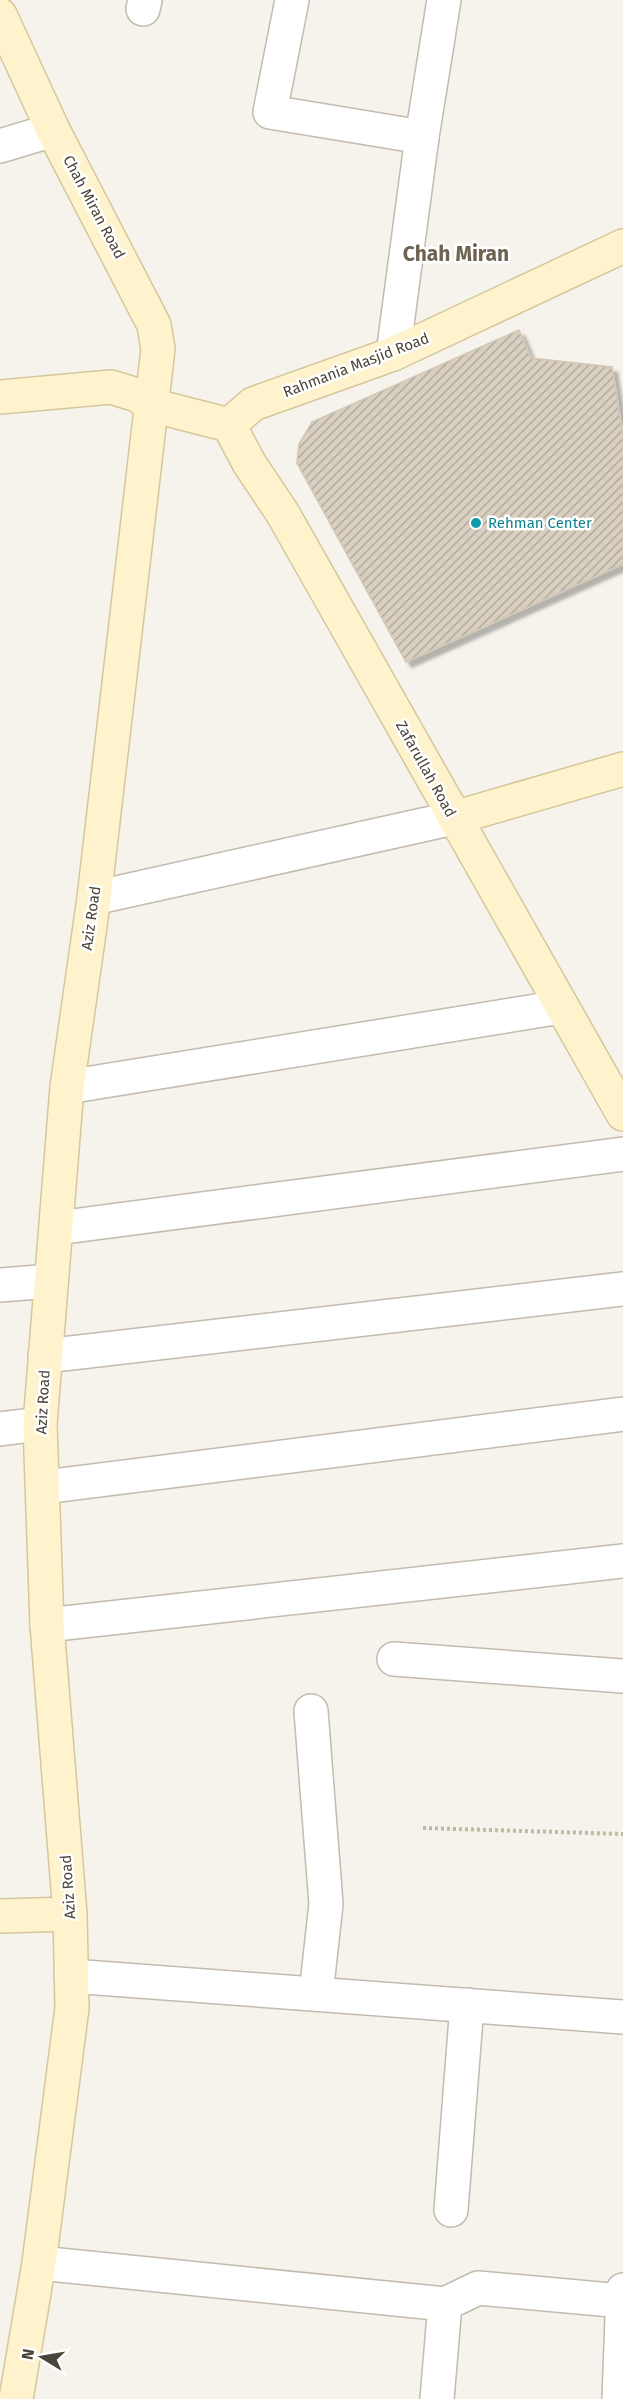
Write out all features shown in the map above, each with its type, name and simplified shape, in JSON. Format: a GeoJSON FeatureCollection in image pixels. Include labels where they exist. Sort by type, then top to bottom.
{"type":"FeatureCollection","features":[{"type":"Feature","properties":{"kind":"main road","name":"Chah Miran Road"},"geometry":{"type":"LineString","coordinates":[[0,15],[53,130],[154,325],[158,349],[152,405]]}},
{"type":"Feature","properties":{"kind":"main road","name":"Rahmania Masjid Road"},"geometry":{"type":"LineString","coordinates":[[229,425],[253,404],[393,354],[623,246]]}},
{"type":"Feature","properties":{"kind":"main road"},"geometry":{"type":"LineString","coordinates":[[0,398],[111,387],[137,395],[152,405],[229,425]]}},
{"type":"Feature","properties":{"kind":"main road","name":"Aziz Road"},"geometry":{"type":"LineString","coordinates":[[16,2399],[39,2264],[72,2008],[70,1914],[47,1625],[44,1487],[40,1424],[68,1087],[94,898],[152,405]]}},
{"type":"Feature","properties":{"kind":"main road","name":"Zafarullah Road"},"geometry":{"type":"LineString","coordinates":[[229,425],[249,463],[283,514],[623,1114]]}},
{"type":"Feature","properties":{"kind":"main road"},"geometry":{"type":"LineString","coordinates":[[454,818],[623,770]]}},
{"type":"Feature","properties":{"kind":"main road"},"geometry":{"type":"LineString","coordinates":[[0,1916],[70,1914]]}},
{"type":"Feature","properties":{"kind":"street"},"geometry":{"type":"LineString","coordinates":[[292,0],[270,112],[422,137]]}},
{"type":"Feature","properties":{"kind":"street"},"geometry":{"type":"LineString","coordinates":[[393,354],[422,137],[444,0]]}},
{"type":"Feature","properties":{"kind":"street"},"geometry":{"type":"LineString","coordinates":[[0,146],[53,130]]}},
{"type":"Feature","properties":{"kind":"street"},"geometry":{"type":"LineString","coordinates":[[94,898],[454,818]]}},
{"type":"Feature","properties":{"kind":"street"},"geometry":{"type":"LineString","coordinates":[[68,1087],[561,1007]]}},
{"type":"Feature","properties":{"kind":"street"},"geometry":{"type":"LineString","coordinates":[[57,1228],[623,1154]]}},
{"type":"Feature","properties":{"kind":"street"},"geometry":{"type":"LineString","coordinates":[[0,1285],[51,1281]]}},
{"type":"Feature","properties":{"kind":"street"},"geometry":{"type":"LineString","coordinates":[[45,1356],[623,1289]]}},
{"type":"Feature","properties":{"kind":"street"},"geometry":{"type":"LineString","coordinates":[[44,1487],[623,1414]]}},
{"type":"Feature","properties":{"kind":"street"},"geometry":{"type":"LineString","coordinates":[[0,1429],[40,1424]]}},
{"type":"Feature","properties":{"kind":"street"},"geometry":{"type":"LineString","coordinates":[[47,1625],[623,1560]]}},
{"type":"Feature","properties":{"kind":"street"},"geometry":{"type":"LineString","coordinates":[[394,1659],[623,1676]]}},
{"type":"Feature","properties":{"kind":"street"},"geometry":{"type":"LineString","coordinates":[[311,1711],[326,1904],[316,1994]]}},
{"type":"Feature","properties":{"kind":"street"},"geometry":{"type":"LineString","coordinates":[[71,1976],[623,2017]]}},
{"type":"Feature","properties":{"kind":"street"},"geometry":{"type":"LineString","coordinates":[[451,2211],[467,2005]]}},
{"type":"Feature","properties":{"kind":"street"},"geometry":{"type":"LineString","coordinates":[[39,2264],[445,2304],[478,2288],[623,2301]]}},
{"type":"Feature","properties":{"kind":"street"},"geometry":{"type":"LineString","coordinates":[[619,2399],[623,2290]]}},
{"type":"Feature","properties":{"kind":"street"},"geometry":{"type":"LineString","coordinates":[[437,2399],[445,2304]]}},
{"type":"Feature","properties":{"kind":"path"},"geometry":{"type":"LineString","coordinates":[[423,1828],[623,1834]]}},
{"type":"Feature","properties":{"kind":"building","name":"Rehman Center"},"geometry":{"type":"Polygon","coordinates":[[[519,330],[531,358],[612,367],[623,436],[623,564],[406,662],[297,463],[299,444],[312,422],[519,330]]]}},
{"type":"Feature","properties":{"kind":"place","name":"Rehman Center"},"geometry":{"type":"Point","coordinates":[476,523]}},
{"type":"Feature","properties":{"kind":"district","name":"Chah Miran"},"geometry":{"type":"Point","coordinates":[456,254]}}]}
